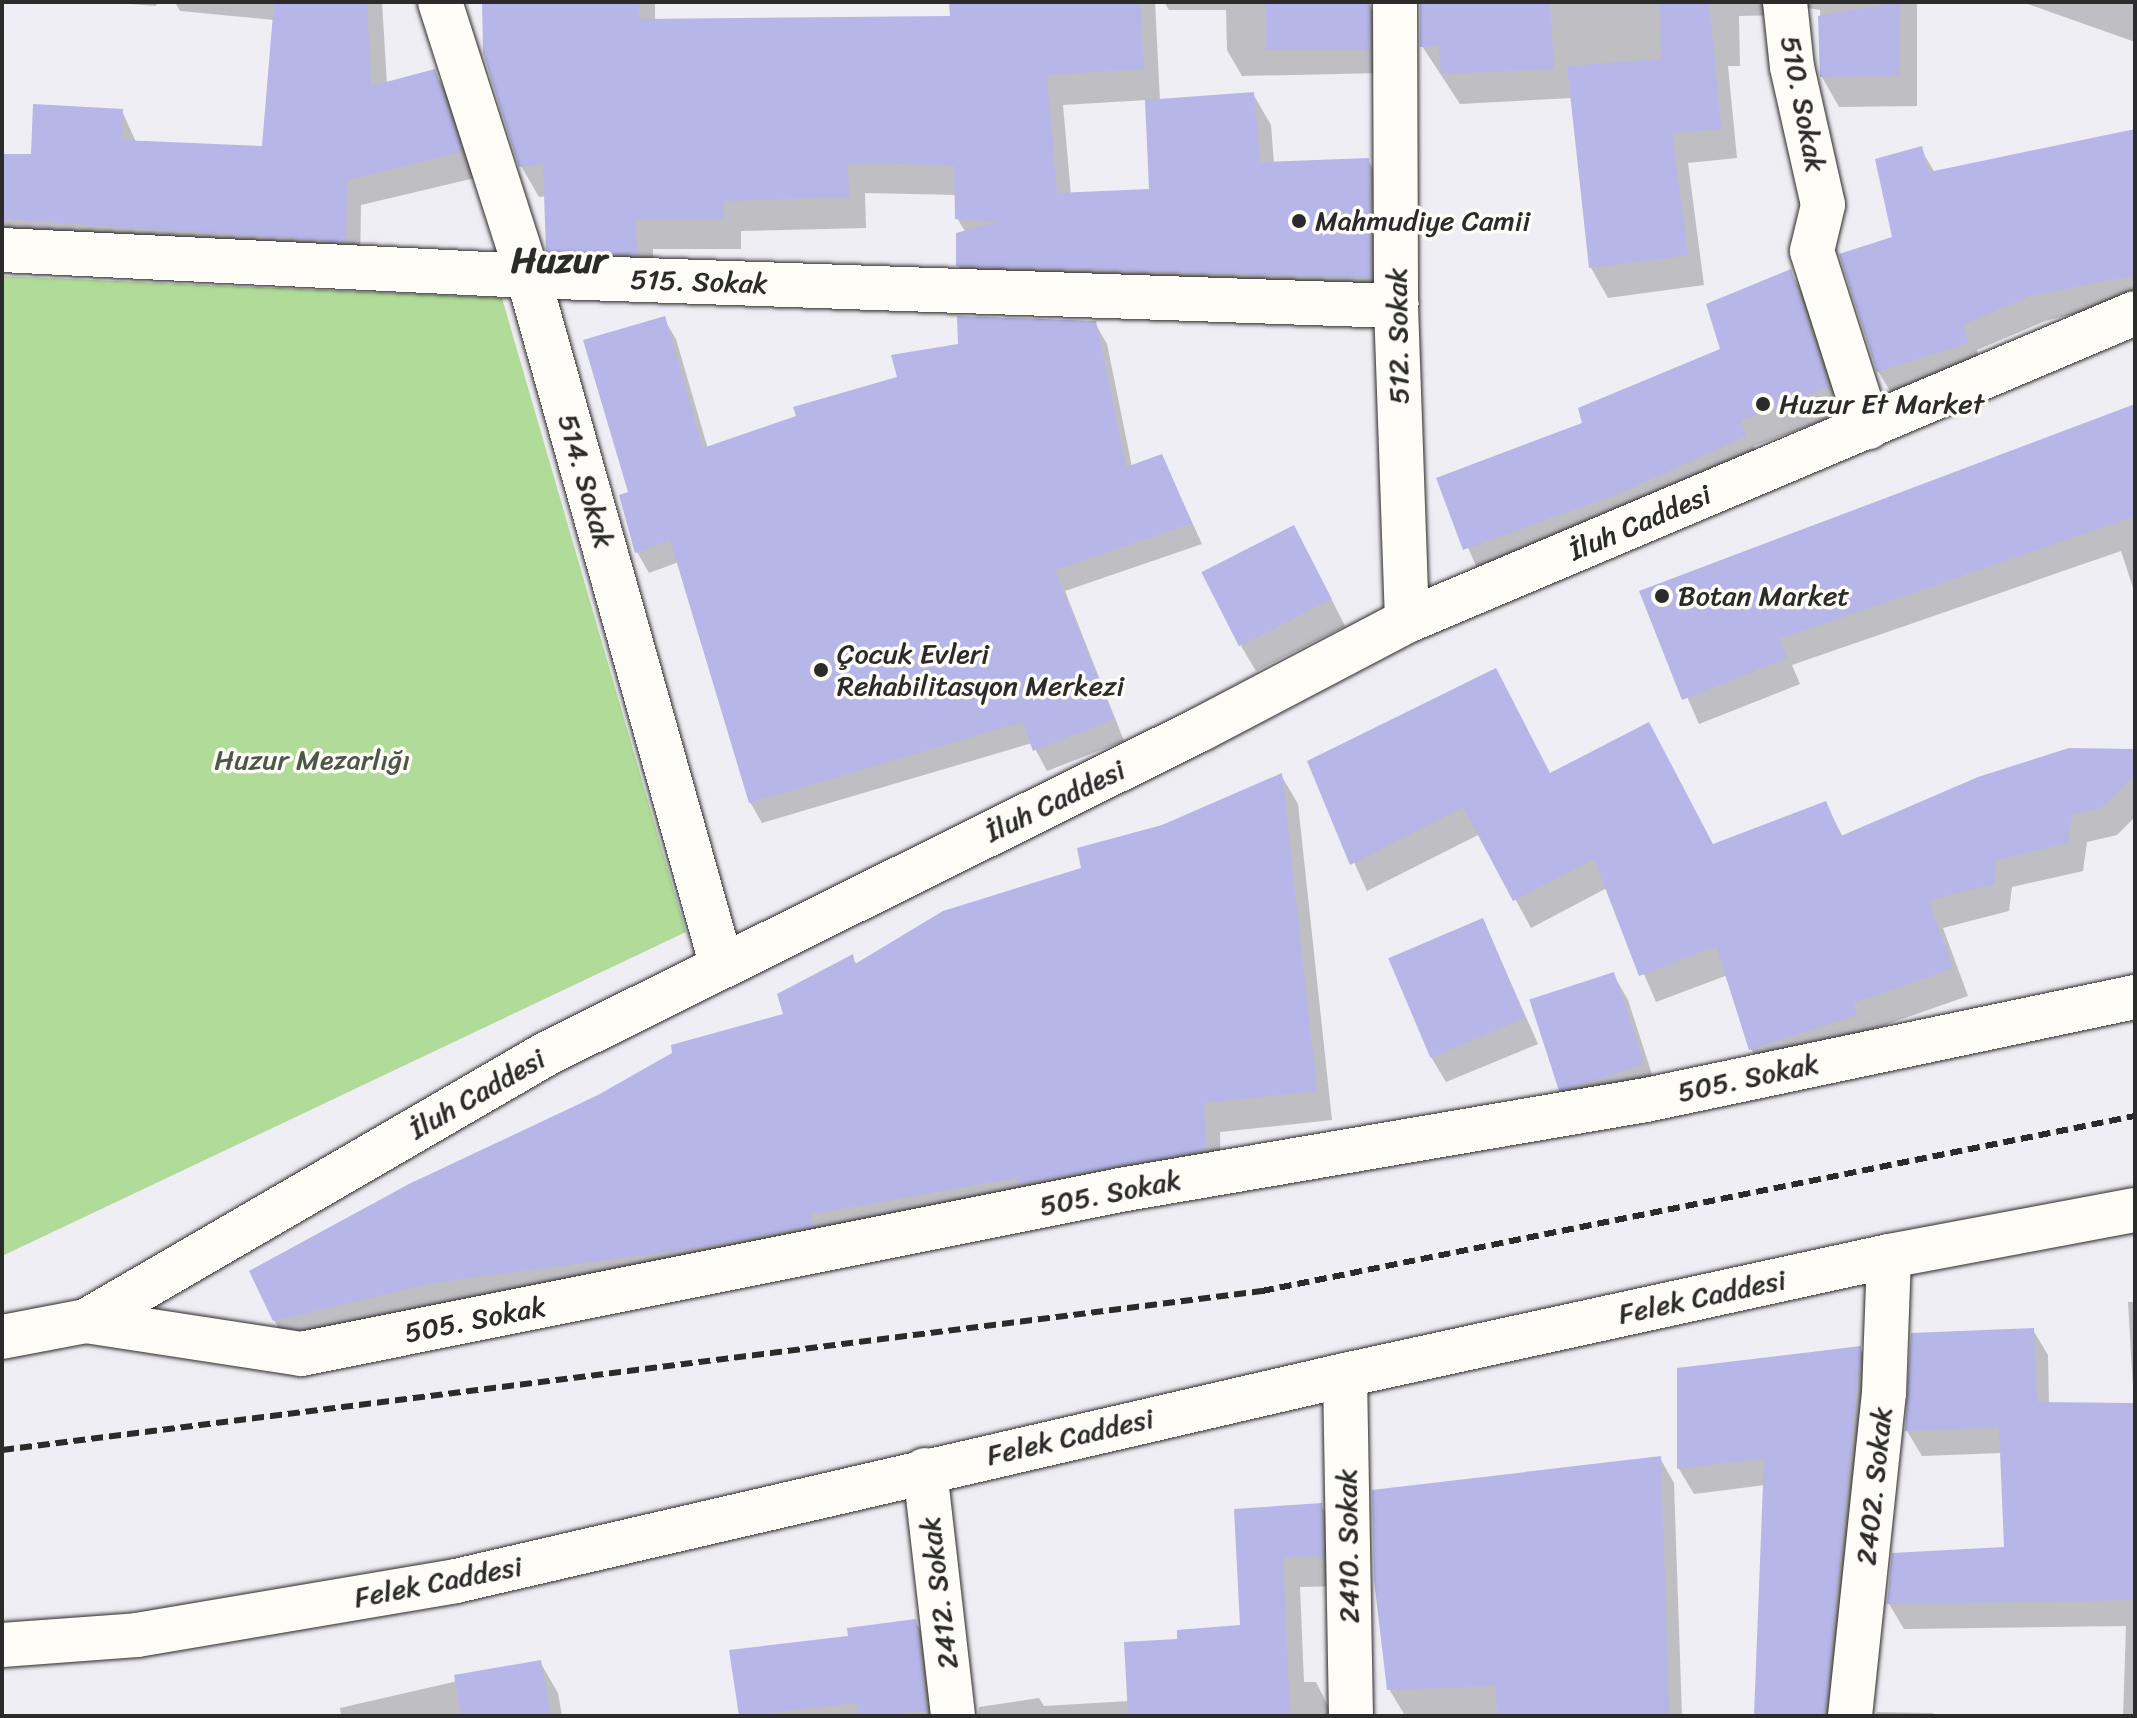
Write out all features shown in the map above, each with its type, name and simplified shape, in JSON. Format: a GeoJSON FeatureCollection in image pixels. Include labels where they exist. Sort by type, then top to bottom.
{"type":"FeatureCollection","features":[{"type":"Feature","properties":{"kind":"street","name":"514. Sokak"},"geometry":{"type":"LineString","coordinates":[[440,2],[528,276],[721,963]]}},
{"type":"Feature","properties":{"kind":"street","name":"512. Sokak"},"geometry":{"type":"LineString","coordinates":[[1395,2],[1396,306],[1407,621]]}},
{"type":"Feature","properties":{"kind":"street","name":"510. Sokak"},"geometry":{"type":"LineString","coordinates":[[1785,2],[1792,67],[1823,205],[1812,251],[1868,427]]}},
{"type":"Feature","properties":{"kind":"street","name":"515. Sokak"},"geometry":{"type":"LineString","coordinates":[[2,250],[528,276],[1396,306]]}},
{"type":"Feature","properties":{"kind":"street","name":"İluh Caddesi"},"geometry":{"type":"LineString","coordinates":[[2,1337],[86,1321],[546,1054],[721,963],[1201,729],[1407,621],[2135,313]]}},
{"type":"Feature","properties":{"kind":"street","name":"505. Sokak"},"geometry":{"type":"LineString","coordinates":[[86,1321],[301,1354],[1120,1190],[1646,1100],[2135,997]]}},
{"type":"Feature","properties":{"kind":"street","name":"Felek Caddesi"},"geometry":{"type":"LineString","coordinates":[[2,1645],[137,1635],[456,1581],[1345,1375],[1889,1256],[2135,1210]]}},
{"type":"Feature","properties":{"kind":"street","name":"2402. Sokak"},"geometry":{"type":"LineString","coordinates":[[1850,1716],[1884,1393],[1889,1256]]}},
{"type":"Feature","properties":{"kind":"street","name":"2410. Sokak"},"geometry":{"type":"LineString","coordinates":[[1345,1375],[1351,1716]]}},
{"type":"Feature","properties":{"kind":"street","name":"2412. Sokak"},"geometry":{"type":"LineString","coordinates":[[925,1470],[953,1716]]}},
{"type":"Feature","properties":{"kind":"green space","name":"Huzur Mezarlığı"},"geometry":{"type":"Polygon","coordinates":[[[2,276],[502,298],[686,932],[2,1256],[2,276]]]}},
{"type":"Feature","properties":{"kind":"building"},"geometry":{"type":"Polygon","coordinates":[[[274,2],[367,2],[371,86],[435,69],[462,152],[347,180],[346,242],[2,219],[2,154],[31,154],[33,104],[123,109],[121,140],[262,146],[274,2]]]}},
{"type":"Feature","properties":{"kind":"building"},"geometry":{"type":"Polygon","coordinates":[[[482,2],[639,2],[639,19],[950,16],[949,2],[1140,2],[1144,69],[1047,75],[1057,193],[1149,189],[1145,100],[1254,92],[1260,162],[1369,158],[1371,278],[956,266],[956,233],[997,222],[955,219],[954,165],[848,163],[849,197],[724,201],[724,219],[636,219],[637,255],[546,252],[543,164],[519,167],[483,53],[482,2]]]}},
{"type":"Feature","properties":{"kind":"building"},"geometry":{"type":"Polygon","coordinates":[[[1265,2],[1370,2],[1370,50],[1265,50],[1265,2]]]}},
{"type":"Feature","properties":{"kind":"building"},"geometry":{"type":"Polygon","coordinates":[[[1420,2],[1550,2],[1554,69],[1441,74],[1439,46],[1420,47],[1420,2]]]}},
{"type":"Feature","properties":{"kind":"building"},"geometry":{"type":"Polygon","coordinates":[[[1660,2],[1709,2],[1721,129],[1672,133],[1688,255],[1589,268],[1567,66],[1661,59],[1660,2]]]}},
{"type":"Feature","properties":{"kind":"building"},"geometry":{"type":"Polygon","coordinates":[[[1900,2],[1900,76],[1820,77],[1818,16],[1900,2]]]}},
{"type":"Feature","properties":{"kind":"building"},"geometry":{"type":"Polygon","coordinates":[[[2135,129],[2135,275],[2030,296],[1964,324],[1968,343],[1877,372],[1839,254],[1892,237],[1875,159],[1922,146],[1929,172],[2135,129]]]}},
{"type":"Feature","properties":{"kind":"building"},"geometry":{"type":"Polygon","coordinates":[[[1791,269],[1829,387],[1741,420],[1746,436],[1620,493],[1463,550],[1436,478],[1582,423],[1578,408],[1720,349],[1706,304],[1791,269]]]}},
{"type":"Feature","properties":{"kind":"building"},"geometry":{"type":"Polygon","coordinates":[[[665,316],[703,448],[796,416],[793,407],[897,377],[891,355],[958,344],[957,316],[1096,321],[1126,467],[1162,454],[1192,523],[1055,570],[1114,719],[1033,751],[1022,722],[749,803],[670,540],[635,553],[619,495],[628,492],[583,340],[665,316]]]}},
{"type":"Feature","properties":{"kind":"building"},"geometry":{"type":"Polygon","coordinates":[[[2135,404],[2135,516],[1779,639],[1787,658],[1682,700],[1639,591],[2135,404]]]}},
{"type":"Feature","properties":{"kind":"building"},"geometry":{"type":"Polygon","coordinates":[[[1294,525],[1332,599],[1239,646],[1201,572],[1294,525]]]}},
{"type":"Feature","properties":{"kind":"building"},"geometry":{"type":"Polygon","coordinates":[[[1496,668],[1550,773],[1649,722],[1713,844],[1826,801],[1841,836],[1978,777],[2069,748],[2135,749],[2135,775],[2101,808],[2072,815],[2068,843],[1997,860],[1994,884],[1929,900],[1953,968],[1854,1003],[1857,1015],[1749,1050],[1716,946],[1639,976],[1594,859],[1513,901],[1463,807],[1350,865],[1307,761],[1496,668]]]}},
{"type":"Feature","properties":{"kind":"building"},"geometry":{"type":"Polygon","coordinates":[[[1282,773],[1317,1091],[1204,1103],[1206,1150],[1027,1183],[1017,1184],[1017,1178],[811,1214],[813,1226],[711,1246],[432,1283],[273,1321],[249,1271],[409,1184],[598,1095],[672,1053],[671,1045],[783,1014],[777,994],[853,954],[855,964],[943,911],[1081,868],[1077,848],[1162,825],[1282,773]]]}},
{"type":"Feature","properties":{"kind":"building"},"geometry":{"type":"Polygon","coordinates":[[[1483,918],[1525,1017],[1430,1058],[1388,958],[1483,918]]]}},
{"type":"Feature","properties":{"kind":"building"},"geometry":{"type":"Polygon","coordinates":[[[1614,972],[1644,1064],[1559,1092],[1529,1000],[1614,972]]]}},
{"type":"Feature","properties":{"kind":"building"},"geometry":{"type":"Polygon","coordinates":[[[2034,1328],[2037,1402],[2135,1403],[2135,1600],[1887,1604],[1892,1553],[2004,1547],[1999,1427],[1905,1431],[1911,1333],[2034,1328]]]}},
{"type":"Feature","properties":{"kind":"building"},"geometry":{"type":"Polygon","coordinates":[[[1861,1346],[1825,1716],[1754,1716],[1764,1458],[1677,1469],[1677,1368],[1861,1346]]]}},
{"type":"Feature","properties":{"kind":"building"},"geometry":{"type":"Polygon","coordinates":[[[1661,1456],[1669,1716],[1497,1716],[1496,1686],[1387,1690],[1374,1580],[1372,1490],[1661,1456]]]}},
{"type":"Feature","properties":{"kind":"building"},"geometry":{"type":"Polygon","coordinates":[[[1322,1503],[1323,1556],[1283,1557],[1290,1716],[1128,1716],[1124,1642],[1177,1639],[1177,1630],[1240,1625],[1234,1509],[1322,1503]]]}},
{"type":"Feature","properties":{"kind":"building"},"geometry":{"type":"Polygon","coordinates":[[[916,1619],[927,1711],[858,1716],[856,1703],[739,1716],[729,1650],[848,1636],[847,1628],[916,1619]]]}},
{"type":"Feature","properties":{"kind":"building"},"geometry":{"type":"Polygon","coordinates":[[[541,1660],[551,1716],[461,1716],[454,1675],[541,1660]]]}},
{"type":"Feature","properties":{"kind":"railway"},"geometry":{"type":"LineString","coordinates":[[2,1450],[1262,1291],[2135,1116]]}},
{"type":"Feature","properties":{"kind":"place","name":"Mahmudiye Camii"},"geometry":{"type":"Point","coordinates":[1299,221]}},
{"type":"Feature","properties":{"kind":"place","name":"Huzur Et Market"},"geometry":{"type":"Point","coordinates":[1763,404]}},
{"type":"Feature","properties":{"kind":"place","name":"Botan Market"},"geometry":{"type":"Point","coordinates":[1662,596]}},
{"type":"Feature","properties":{"kind":"place","name":"Çocuk Evleri Rehabilitasyon Merkezi"},"geometry":{"type":"Point","coordinates":[821,670]}},
{"type":"Feature","properties":{"kind":"district","name":"Huzur"},"geometry":{"type":"Point","coordinates":[559,261]}}]}
